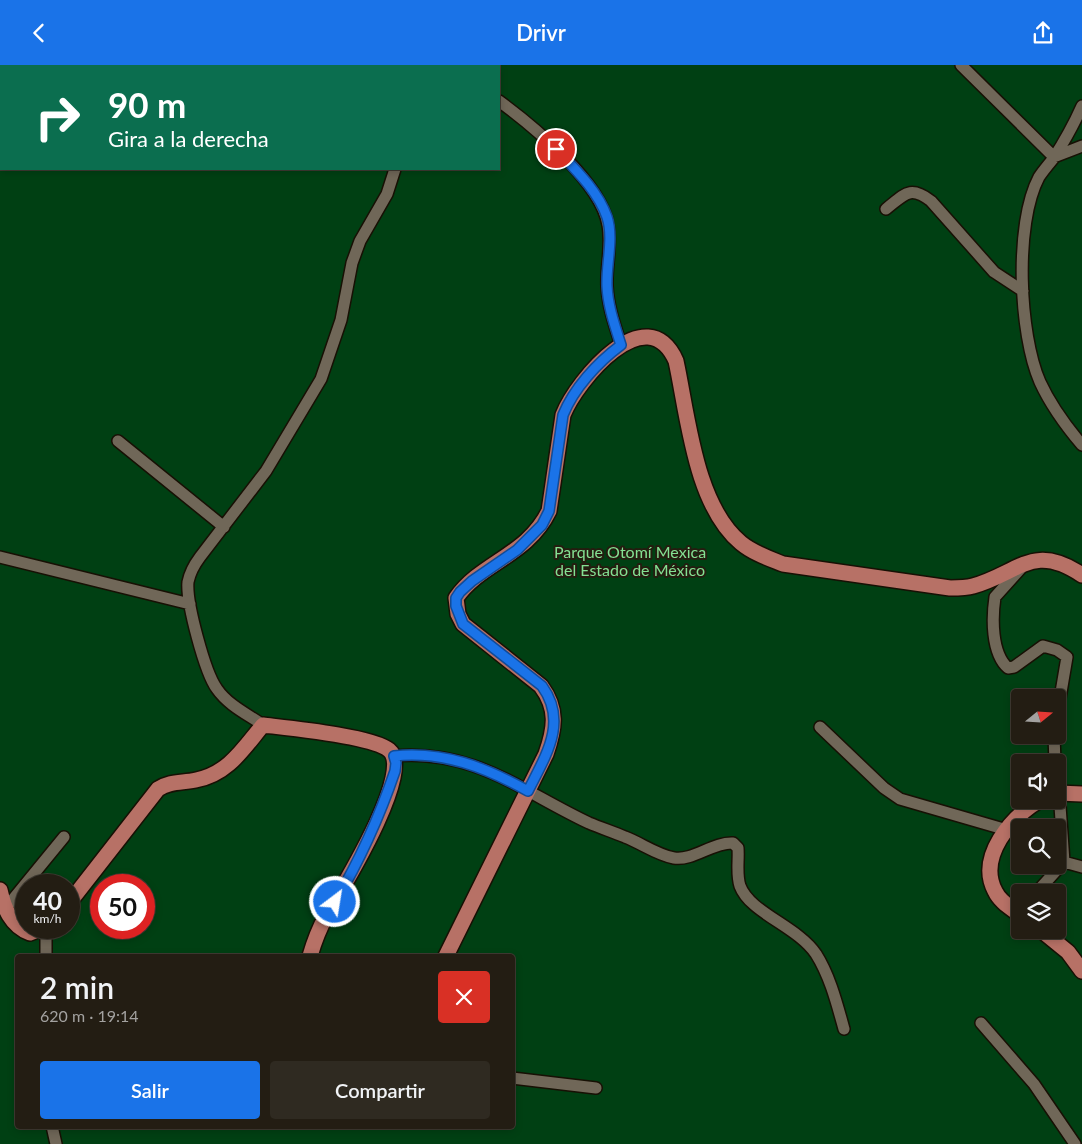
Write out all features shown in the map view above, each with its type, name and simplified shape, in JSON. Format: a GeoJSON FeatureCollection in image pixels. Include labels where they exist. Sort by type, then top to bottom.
{"type":"FeatureCollection","features":[{"type":"Feature","properties":{"kind":"main road"},"geometry":{"type":"LineString","coordinates":[[447,954],[546,754],[555,720],[550,697],[542,686],[528,673],[463,624],[458,614],[456,598],[472,581],[517,550],[542,525],[549,511],[563,415],[568,402],[599,364],[621,345],[647,335],[658,337],[672,351],[706,489],[724,525],[741,543],[758,554],[783,564],[950,588],[973,586],[1027,562],[1040,559],[1061,563],[1082,575]]}},
{"type":"Feature","properties":{"kind":"main road"},"geometry":{"type":"LineString","coordinates":[[80,889],[158,789],[169,783],[196,780],[221,772],[234,760],[263,725],[382,745],[394,756],[396,763],[395,771],[376,824],[360,860],[326,916],[311,954]]}},
{"type":"Feature","properties":{"kind":"main road"},"geometry":{"type":"LineString","coordinates":[[1066,790],[1082,794]]}},
{"type":"Feature","properties":{"kind":"main road"},"geometry":{"type":"LineString","coordinates":[[1011,907],[1001,900],[989,877],[989,866],[996,846],[1007,829],[1026,809]]}},
{"type":"Feature","properties":{"kind":"main road"},"geometry":{"type":"LineString","coordinates":[[0,890],[5,909],[15,924]]}},
{"type":"Feature","properties":{"kind":"main road"},"geometry":{"type":"LineString","coordinates":[[1052,939],[1068,953],[1082,971]]}},
{"type":"Feature","properties":{"kind":"street"},"geometry":{"type":"LineString","coordinates":[[960,65],[1054,157]]}},
{"type":"Feature","properties":{"kind":"street"},"geometry":{"type":"LineString","coordinates":[[500,102],[522,118],[564,157],[594,193],[606,215],[609,228],[608,301],[621,345]]}},
{"type":"Feature","properties":{"kind":"street"},"geometry":{"type":"LineString","coordinates":[[1082,105],[1074,124],[1039,177],[1028,208],[1024,234],[1023,291],[1028,334],[1039,380],[1061,420],[1082,445]]}},
{"type":"Feature","properties":{"kind":"street"},"geometry":{"type":"LineString","coordinates":[[1054,157],[1082,146]]}},
{"type":"Feature","properties":{"kind":"street"},"geometry":{"type":"LineString","coordinates":[[263,725],[225,700],[216,688],[207,668],[190,605],[188,589],[192,569],[266,471],[321,379],[341,321],[352,263],[357,248],[387,194],[395,170]]}},
{"type":"Feature","properties":{"kind":"street"},"geometry":{"type":"LineString","coordinates":[[886,209],[906,193],[921,193],[931,201],[994,272],[1023,291]]}},
{"type":"Feature","properties":{"kind":"street"},"geometry":{"type":"LineString","coordinates":[[118,441],[224,527]]}},
{"type":"Feature","properties":{"kind":"street"},"geometry":{"type":"LineString","coordinates":[[0,557],[190,605]]}},
{"type":"Feature","properties":{"kind":"street"},"geometry":{"type":"LineString","coordinates":[[1027,562],[996,597],[995,637],[1003,663],[1008,668],[1014,667],[1043,647],[1057,650],[1067,657],[1062,689]]}},
{"type":"Feature","properties":{"kind":"street"},"geometry":{"type":"LineString","coordinates":[[820,727],[884,788],[900,799],[1007,829]]}},
{"type":"Feature","properties":{"kind":"street"},"geometry":{"type":"LineString","coordinates":[[394,756],[422,755],[475,765],[493,771],[590,823],[668,857],[684,857],[718,845],[732,843],[738,848],[738,878],[748,900],[793,930],[816,954],[830,983],[844,1029]]}},
{"type":"Feature","properties":{"kind":"street"},"geometry":{"type":"LineString","coordinates":[[5,909],[64,837]]}},
{"type":"Feature","properties":{"kind":"street"},"geometry":{"type":"LineString","coordinates":[[1066,863],[1082,867]]}},
{"type":"Feature","properties":{"kind":"street"},"geometry":{"type":"LineString","coordinates":[[1044,884],[1053,874]]}},
{"type":"Feature","properties":{"kind":"street"},"geometry":{"type":"LineString","coordinates":[[45,939],[46,954]]}},
{"type":"Feature","properties":{"kind":"street"},"geometry":{"type":"LineString","coordinates":[[981,1023],[1034,1084],[1075,1144]]}},
{"type":"Feature","properties":{"kind":"street"},"geometry":{"type":"LineString","coordinates":[[515,1079],[596,1088]]}},
{"type":"Feature","properties":{"kind":"street"},"geometry":{"type":"LineString","coordinates":[[53,1129],[56,1144]]}},
{"type":"Feature","properties":{"kind":"green space","name":"Parque Otomí Mexica del Estado de México"},"geometry":{"type":"Polygon","coordinates":[[[500,65],[1082,65],[1082,1144],[0,1144],[0,170],[500,170],[500,65]]]}},
{"type":"Feature","properties":{"kind":"route"},"geometry":{"type":"LineString","coordinates":[[335,902],[360,860],[376,824],[395,771],[396,763],[394,756],[422,755],[475,765],[493,771],[528,791],[546,754],[552,736],[555,720],[550,697],[542,686],[528,673],[500,654],[463,624],[458,614],[456,598],[472,581],[517,550],[542,525],[549,511],[563,415],[568,402],[599,364],[621,345],[609,309],[607,287],[609,228],[606,215],[588,185],[556,149]]}}]}
